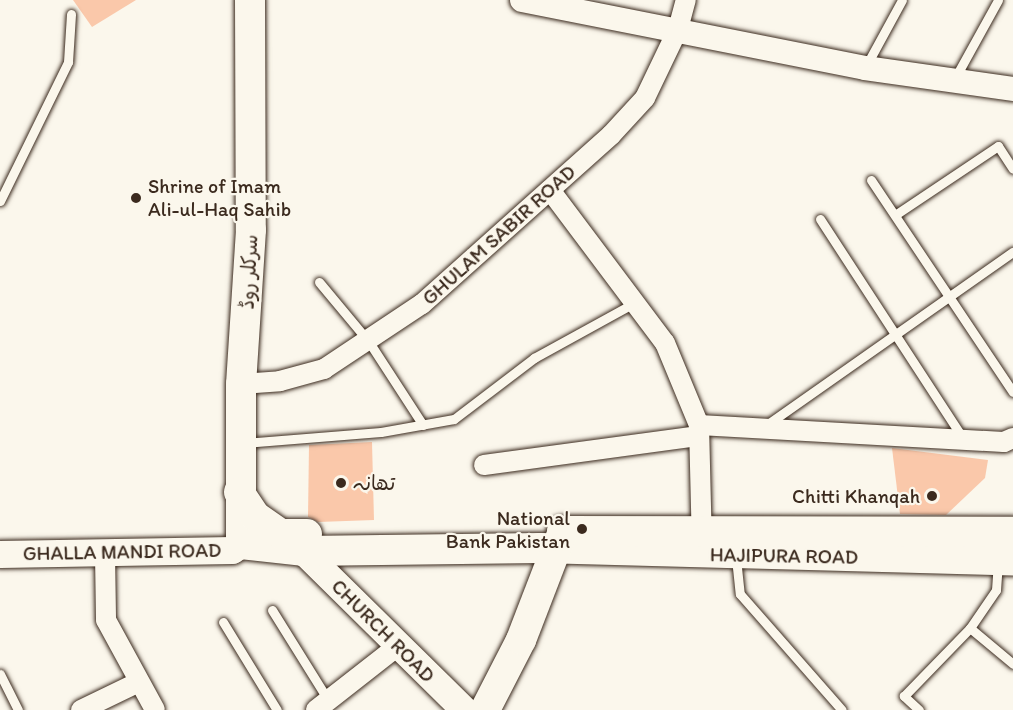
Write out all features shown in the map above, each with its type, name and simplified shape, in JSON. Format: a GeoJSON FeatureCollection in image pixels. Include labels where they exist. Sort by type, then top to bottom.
{"type":"FeatureCollection","features":[{"type":"Feature","properties":{"kind":"main road","name":"سرکلر روڈ"},"geometry":{"type":"LineString","coordinates":[[241,544],[239,492],[241,384],[251,230],[250,0]]}},
{"type":"Feature","properties":{"kind":"main road"},"geometry":{"type":"LineString","coordinates":[[239,492],[255,516],[281,534],[559,540]]}},
{"type":"Feature","properties":{"kind":"main road"},"geometry":{"type":"LineString","coordinates":[[702,542],[1013,532]]}},
{"type":"Feature","properties":{"kind":"main road"},"geometry":{"type":"LineString","coordinates":[[241,544],[303,551],[559,540]]}},
{"type":"Feature","properties":{"kind":"main road"},"geometry":{"type":"LineString","coordinates":[[485,710],[521,640],[559,540]]}},
{"type":"Feature","properties":{"kind":"main road","name":"HAJIPURA ROAD"},"geometry":{"type":"LineString","coordinates":[[559,540],[702,542],[736,556],[1006,560]]}},
{"type":"Feature","properties":{"kind":"main road","name":"GHALLA MANDI ROAD"},"geometry":{"type":"LineString","coordinates":[[0,554],[105,554],[232,550],[241,544]]}},
{"type":"Feature","properties":{"kind":"main road","name":"CHURCH ROAD"},"geometry":{"type":"LineString","coordinates":[[303,551],[464,710]]}},
{"type":"Feature","properties":{"kind":"street"},"geometry":{"type":"LineString","coordinates":[[522,0],[678,28],[865,68],[952,83],[1013,89]]}},
{"type":"Feature","properties":{"kind":"street","name":"GHULAM SABIR ROAD"},"geometry":{"type":"LineString","coordinates":[[241,384],[280,381],[324,369],[369,342],[422,304],[550,190],[645,98],[678,28],[686,0]]}},
{"type":"Feature","properties":{"kind":"street"},"geometry":{"type":"LineString","coordinates":[[550,190],[665,343],[699,431],[702,542]]}},
{"type":"Feature","properties":{"kind":"street"},"geometry":{"type":"LineString","coordinates":[[484,465],[699,431],[760,429],[1004,442],[1013,438]]}},
{"type":"Feature","properties":{"kind":"street"},"geometry":{"type":"LineString","coordinates":[[105,554],[106,620],[137,683],[155,710]]}},
{"type":"Feature","properties":{"kind":"street"},"geometry":{"type":"LineString","coordinates":[[322,705],[398,646]]}},
{"type":"Feature","properties":{"kind":"street"},"geometry":{"type":"LineString","coordinates":[[81,710],[137,683]]}},
{"type":"Feature","properties":{"kind":"lane"},"geometry":{"type":"LineString","coordinates":[[865,68],[902,0]]}},
{"type":"Feature","properties":{"kind":"lane"},"geometry":{"type":"LineString","coordinates":[[952,83],[998,0]]}},
{"type":"Feature","properties":{"kind":"lane"},"geometry":{"type":"LineString","coordinates":[[0,201],[4,187],[68,62],[71,14]]}},
{"type":"Feature","properties":{"kind":"lane"},"geometry":{"type":"LineString","coordinates":[[895,215],[998,146],[1013,169]]}},
{"type":"Feature","properties":{"kind":"lane"},"geometry":{"type":"LineString","coordinates":[[872,180],[1013,392]]}},
{"type":"Feature","properties":{"kind":"lane"},"geometry":{"type":"LineString","coordinates":[[820,219],[965,440]]}},
{"type":"Feature","properties":{"kind":"lane"},"geometry":{"type":"LineString","coordinates":[[760,429],[1013,252]]}},
{"type":"Feature","properties":{"kind":"lane"},"geometry":{"type":"LineString","coordinates":[[319,282],[369,342],[423,424]]}},
{"type":"Feature","properties":{"kind":"lane"},"geometry":{"type":"LineString","coordinates":[[240,444],[381,432],[454,419],[534,358],[636,302]]}},
{"type":"Feature","properties":{"kind":"lane"},"geometry":{"type":"LineString","coordinates":[[1004,378],[1013,371]]}},
{"type":"Feature","properties":{"kind":"lane"},"geometry":{"type":"LineString","coordinates":[[736,556],[740,594],[842,710]]}},
{"type":"Feature","properties":{"kind":"lane"},"geometry":{"type":"LineString","coordinates":[[919,710],[904,696],[970,628],[996,590],[1006,560]]}},
{"type":"Feature","properties":{"kind":"lane"},"geometry":{"type":"LineString","coordinates":[[272,610],[322,705]]}},
{"type":"Feature","properties":{"kind":"lane"},"geometry":{"type":"LineString","coordinates":[[224,622],[277,710]]}},
{"type":"Feature","properties":{"kind":"lane"},"geometry":{"type":"LineString","coordinates":[[970,628],[1013,664]]}},
{"type":"Feature","properties":{"kind":"lane"},"geometry":{"type":"LineString","coordinates":[[0,674],[18,710]]}},
{"type":"Feature","properties":{"kind":"building"},"geometry":{"type":"Polygon","coordinates":[[[73,0],[136,0],[92,27],[73,0]]]}},
{"type":"Feature","properties":{"kind":"building","name":"تھانہ"},"geometry":{"type":"Polygon","coordinates":[[[372,442],[374,520],[318,522],[308,517],[309,445],[372,442]]]}},
{"type":"Feature","properties":{"kind":"building","name":"Chitti Khanqah"},"geometry":{"type":"Polygon","coordinates":[[[892,448],[988,460],[985,478],[946,515],[900,514],[892,448]]]}},
{"type":"Feature","properties":{"kind":"place","name":"Shrine of Imam Ali-ul-Haq Sahib"},"geometry":{"type":"Point","coordinates":[136,198]}},
{"type":"Feature","properties":{"kind":"place","name":"تھانہ"},"geometry":{"type":"Point","coordinates":[341,483]}},
{"type":"Feature","properties":{"kind":"place","name":"Chitti Khanqah"},"geometry":{"type":"Point","coordinates":[932,496]}},
{"type":"Feature","properties":{"kind":"place","name":"National Bank Pakistan"},"geometry":{"type":"Point","coordinates":[582,529]}}]}
